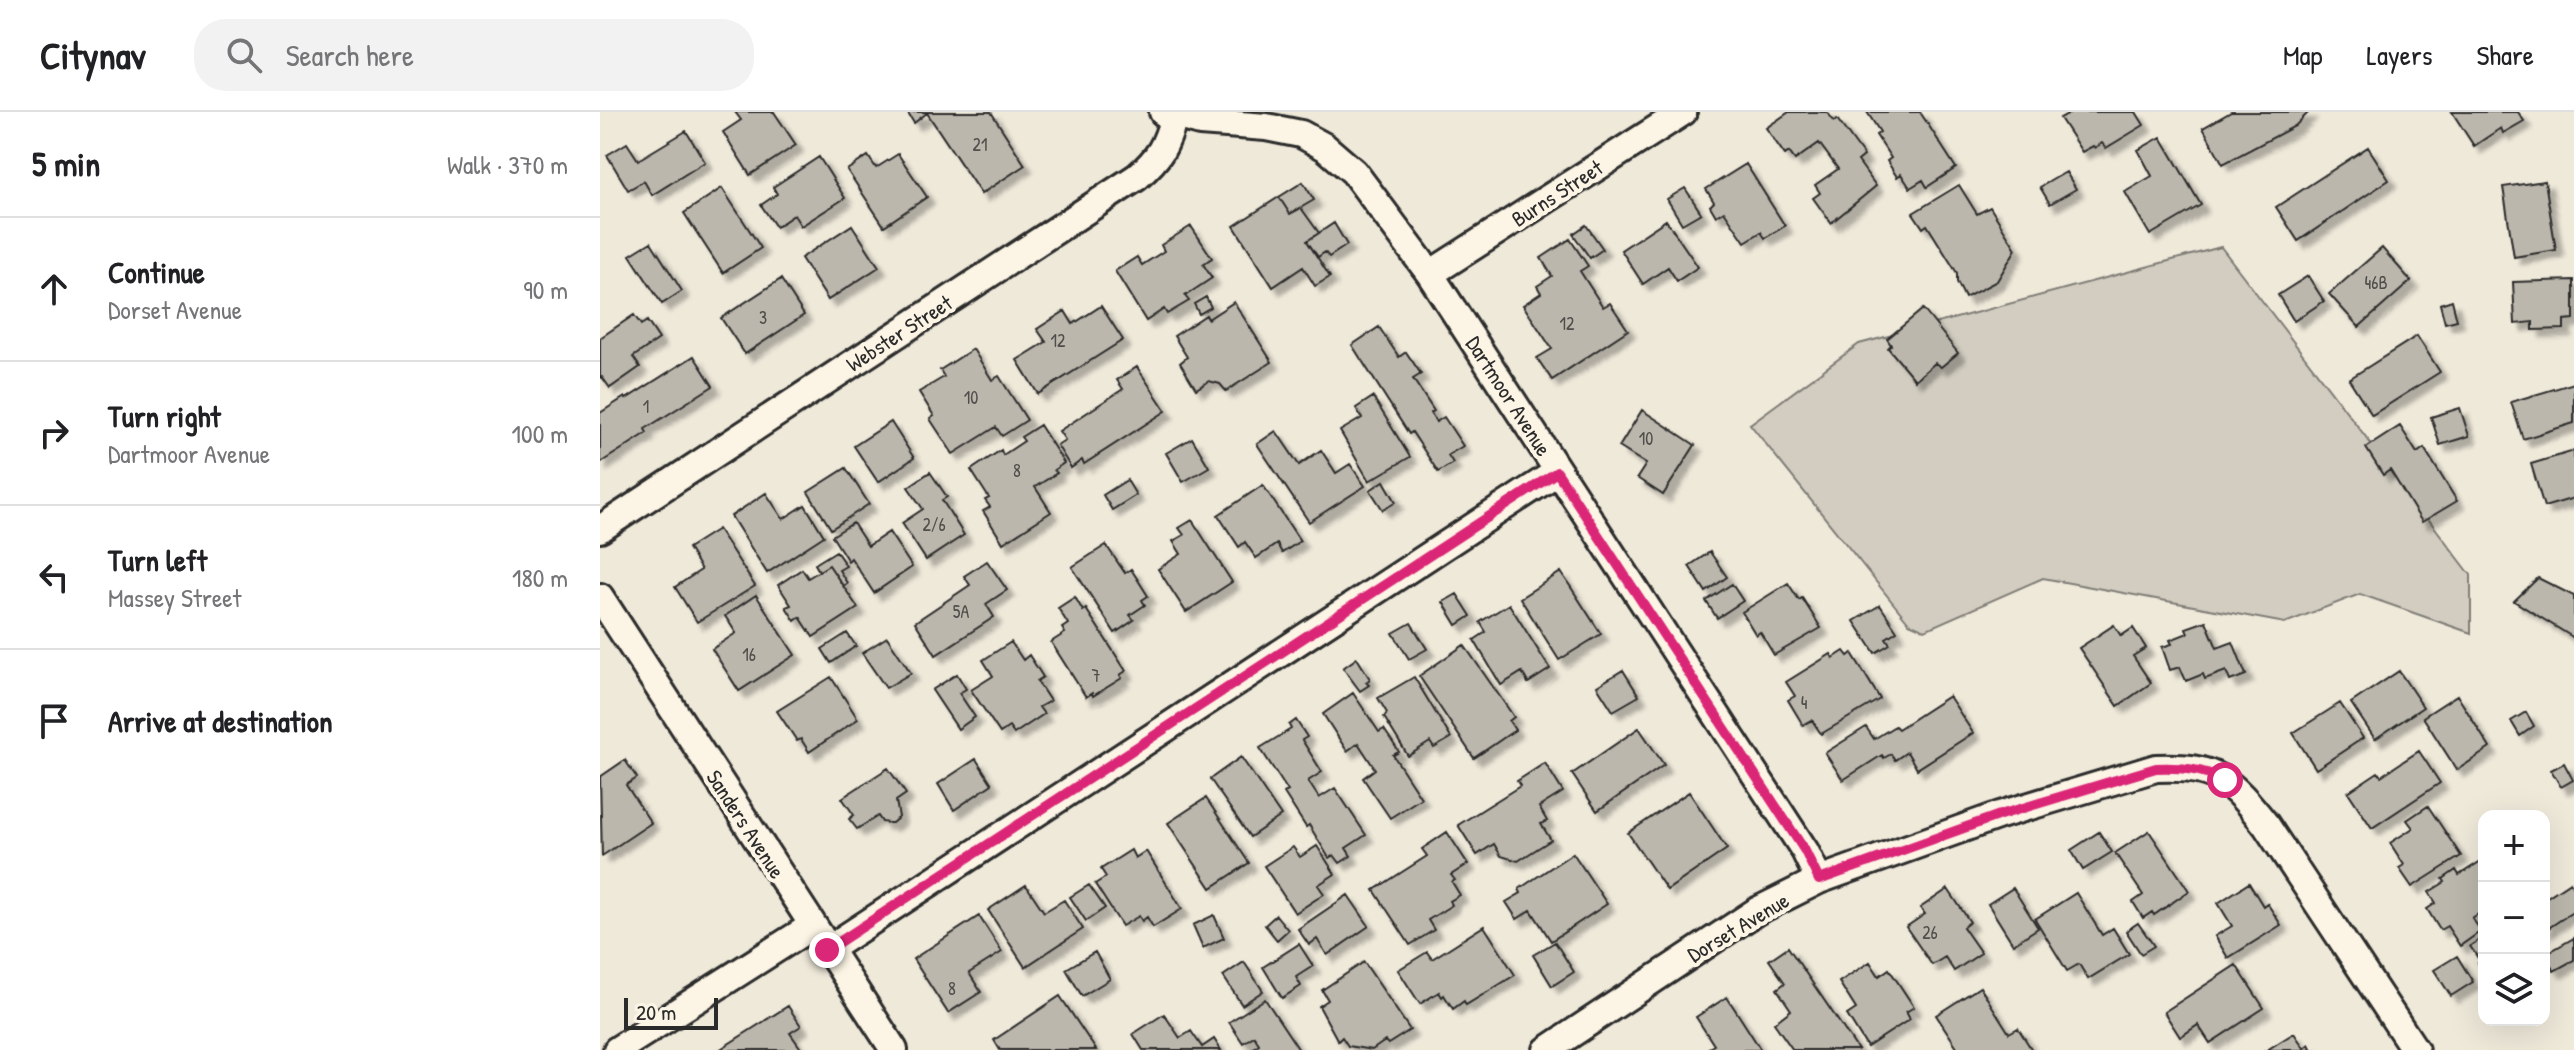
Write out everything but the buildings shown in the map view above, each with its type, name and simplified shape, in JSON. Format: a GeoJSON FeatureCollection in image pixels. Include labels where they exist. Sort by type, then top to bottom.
{"type":"FeatureCollection","features":[{"type":"Feature","properties":{"kind":"street","name":"Burns Street"},"geometry":{"type":"LineString","coordinates":[[1430,274],[1683,112]]}},
{"type":"Feature","properties":{"kind":"street","name":"Dartmoor Avenue"},"geometry":{"type":"LineString","coordinates":[[1169,114],[1301,134],[1325,147],[1354,172],[1430,274],[1805,851],[1819,880]]}},
{"type":"Feature","properties":{"kind":"street","name":"Webster Street"},"geometry":{"type":"LineString","coordinates":[[600,529],[1137,177],[1158,159],[1168,141],[1169,114]]}},
{"type":"Feature","properties":{"kind":"street"},"geometry":{"type":"LineString","coordinates":[[827,950],[1557,472]]}},
{"type":"Feature","properties":{"kind":"street","name":"Sanders Avenue"},"geometry":{"type":"LineString","coordinates":[[600,597],[894,1050]]}},
{"type":"Feature","properties":{"kind":"street","name":"Dorset Avenue"},"geometry":{"type":"LineString","coordinates":[[1547,1050],[1757,911],[1819,880],[2000,815],[2156,768],[2180,767],[2202,770],[2225,780],[2242,795],[2266,825],[2415,1050]]}},
{"type":"Feature","properties":{"kind":"street"},"geometry":{"type":"LineString","coordinates":[[617,1050],[812,926]]}},
{"type":"Feature","properties":{"kind":"shaded area"},"geometry":{"type":"Polygon","coordinates":[[[2221,247],[2471,575],[2471,633],[2360,594],[2285,623],[2043,578],[1925,630],[1909,623],[1750,424],[1859,344],[2221,247]]]}},
{"type":"Feature","properties":{"kind":"route"},"geometry":{"type":"LineString","coordinates":[[827,950],[1557,472],[1805,851],[1819,880],[2000,815],[2156,768],[2202,770],[2225,780]]}}]}
